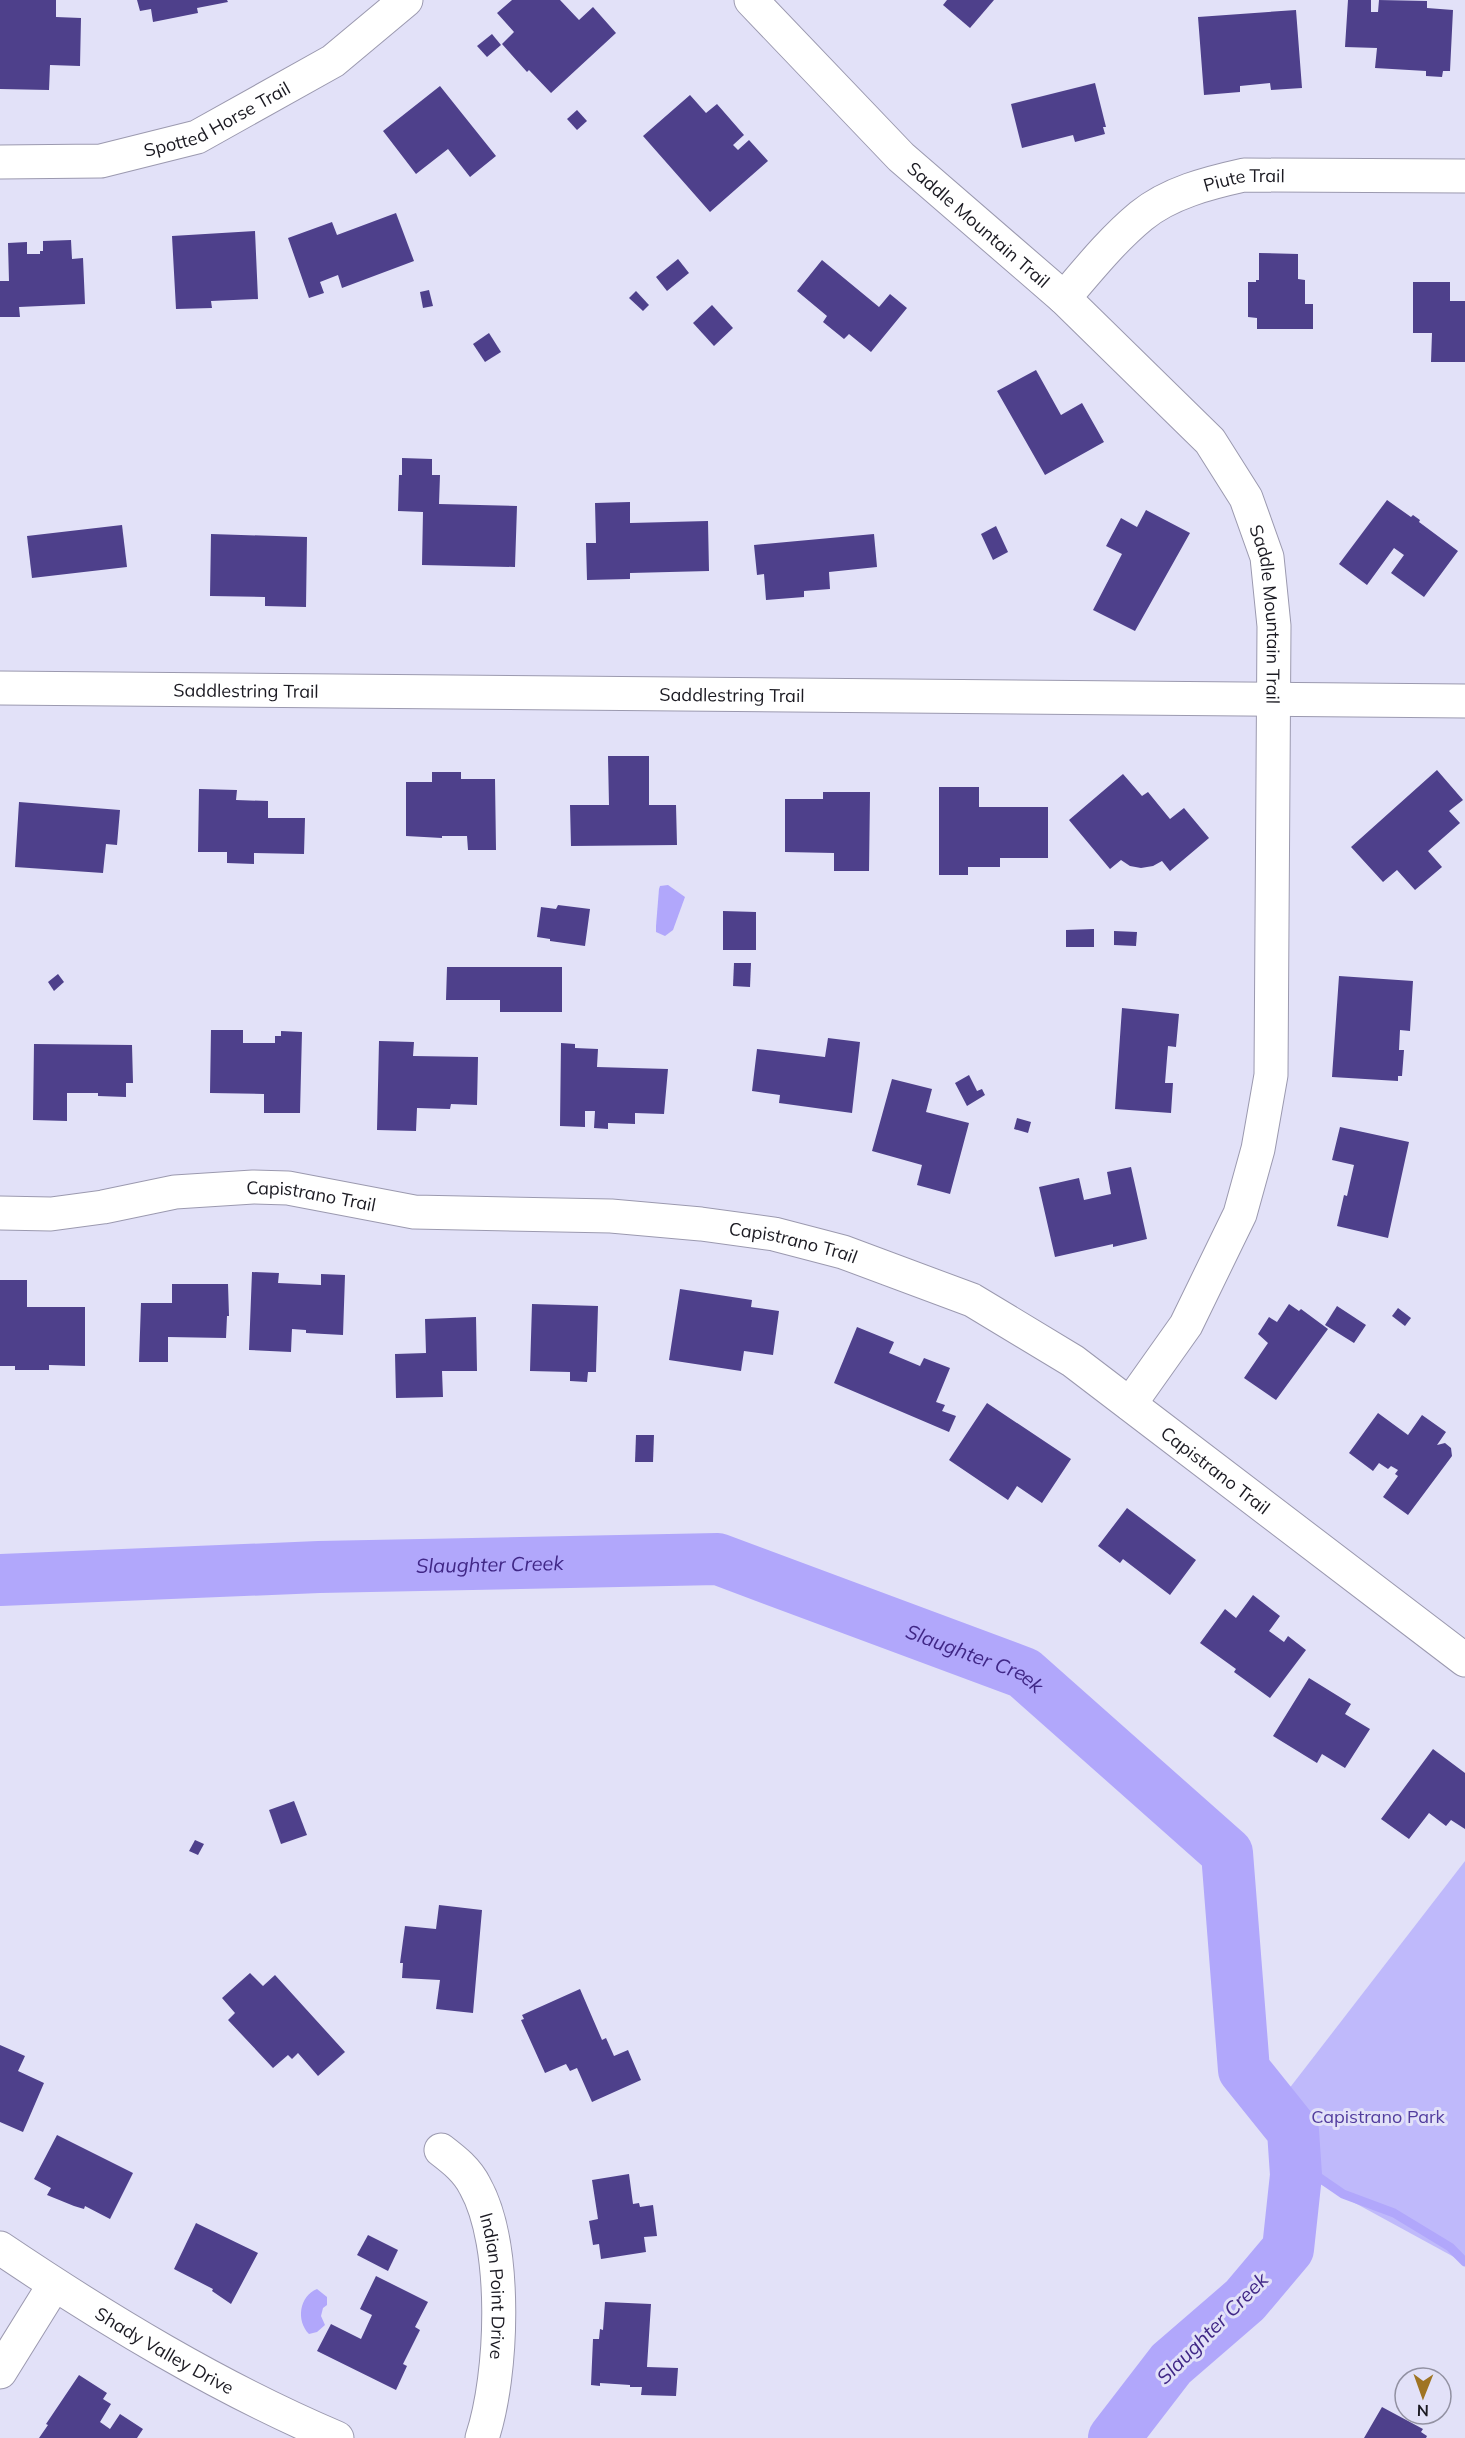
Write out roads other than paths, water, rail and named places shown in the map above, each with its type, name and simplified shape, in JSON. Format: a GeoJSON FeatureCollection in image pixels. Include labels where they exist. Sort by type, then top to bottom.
{"type":"FeatureCollection","features":[{"type":"Feature","properties":{"kind":"street","name":"Spotted Horse Trail"},"geometry":{"type":"LineString","coordinates":[[0,162],[101,161],[197,137],[333,61],[406,0]]}},
{"type":"Feature","properties":{"kind":"street","name":"Saddle Mountain Trail"},"geometry":{"type":"LineString","coordinates":[[751,0],[901,157],[1064,298],[1210,441],[1246,498],[1267,557],[1274,626],[1274,699],[1271,1075],[1265,1119],[1240,1214],[1186,1324],[1130,1404]]}},
{"type":"Feature","properties":{"kind":"street","name":"Piute Trail"},"geometry":{"type":"LineString","coordinates":[[1064,298],[1118,237],[1142,215],[1188,191],[1216,181],[1244,175],[1465,176]]}},
{"type":"Feature","properties":{"kind":"street","name":"Saddlestring Trail"},"geometry":{"type":"LineString","coordinates":[[0,687],[1465,701]]}},
{"type":"Feature","properties":{"kind":"street","name":"Capistrano Trail"},"geometry":{"type":"LineString","coordinates":[[0,1213],[51,1214],[103,1207],[175,1192],[253,1187],[288,1188],[414,1212],[611,1216],[701,1224],[774,1234],[843,1251],[972,1300],[1074,1361],[1465,1659]]}},
{"type":"Feature","properties":{"kind":"street","name":"Indian Point Drive"},"geometry":{"type":"LineString","coordinates":[[441,2150],[462,2167],[476,2187],[489,2225],[498,2281],[499,2328],[494,2385],[482,2438]]}},
{"type":"Feature","properties":{"kind":"street","name":"Shady Valley Drive"},"geometry":{"type":"LineString","coordinates":[[0,2248],[122,2327],[225,2385],[299,2422],[338,2438]]}},
{"type":"Feature","properties":{"kind":"street"},"geometry":{"type":"LineString","coordinates":[[0,2372],[54,2285]]}},
{"type":"Feature","properties":{"kind":"waterway","name":"Slaughter Creek"},"geometry":{"type":"LineString","coordinates":[[0,1580],[319,1567],[718,1559],[1024,1673],[1227,1853],[1244,2070],[1293,2131],[1296,2175],[1288,2249],[1245,2300],[1171,2364],[1114,2438]]}},
{"type":"Feature","properties":{"kind":"waterway"},"geometry":{"type":"LineString","coordinates":[[1294,2151],[1314,2174],[1343,2194],[1394,2213],[1450,2247],[1465,2262]]}},
{"type":"Feature","properties":{"kind":"park label","name":"Capistrano Park"},"geometry":{"type":"Point","coordinates":[1378,2116]}}]}
